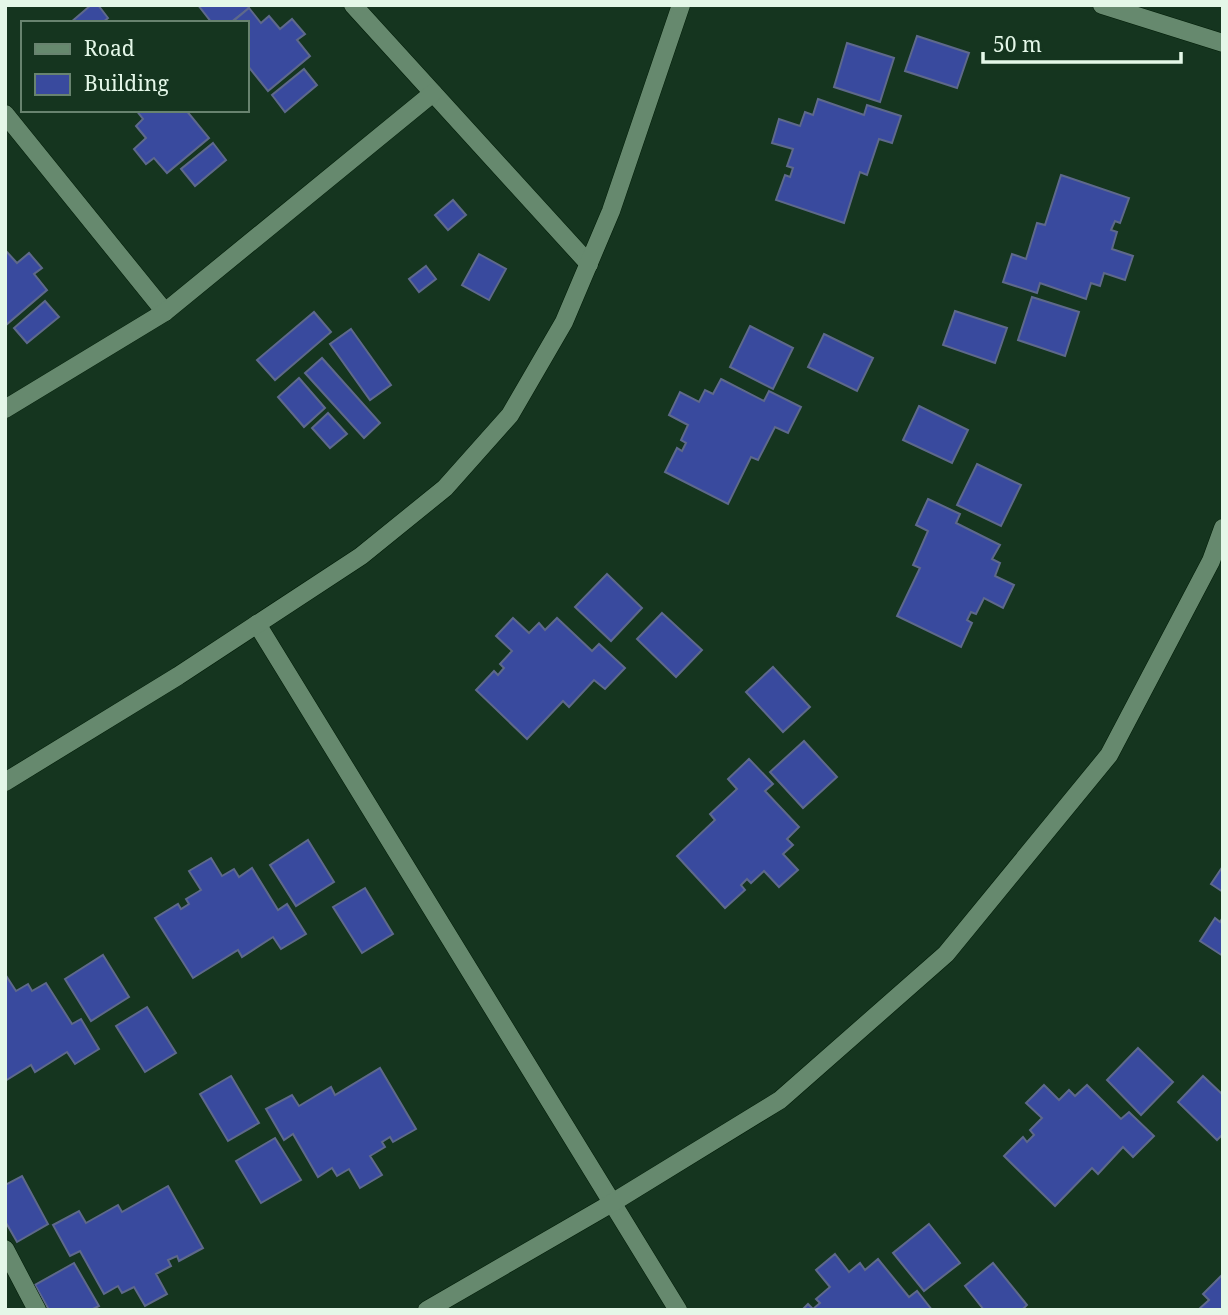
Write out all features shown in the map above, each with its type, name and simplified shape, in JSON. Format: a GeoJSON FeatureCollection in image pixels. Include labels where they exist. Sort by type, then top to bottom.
{"type":"FeatureCollection","features":[{"type":"Feature","properties":{"kind":"street"},"geometry":{"type":"LineString","coordinates":[[353,5],[589,264]]}},
{"type":"Feature","properties":{"kind":"street"},"geometry":{"type":"LineString","coordinates":[[5,782],[178,676],[361,556],[445,488],[510,415],[564,322],[589,264],[611,211],[681,5]]}},
{"type":"Feature","properties":{"kind":"street"},"geometry":{"type":"LineString","coordinates":[[1102,5],[1223,43]]}},
{"type":"Feature","properties":{"kind":"street"},"geometry":{"type":"LineString","coordinates":[[5,409],[165,312],[433,93]]}},
{"type":"Feature","properties":{"kind":"street"},"geometry":{"type":"LineString","coordinates":[[5,114],[165,312]]}},
{"type":"Feature","properties":{"kind":"street"},"geometry":{"type":"LineString","coordinates":[[427,1310],[612,1203],[780,1100],[946,954],[1109,755],[1212,561],[1223,528]]}},
{"type":"Feature","properties":{"kind":"street"},"geometry":{"type":"LineString","coordinates":[[257,624],[678,1310]]}},
{"type":"Feature","properties":{"kind":"street"},"geometry":{"type":"LineString","coordinates":[[5,1249],[37,1310]]}},
{"type":"Feature","properties":{"kind":"building"},"geometry":{"type":"Polygon","coordinates":[[[91,5],[98,5],[108,18],[104,21],[72,21],[91,5]]]}},
{"type":"Feature","properties":{"kind":"building"},"geometry":{"type":"Polygon","coordinates":[[[198,5],[247,5],[249,8],[233,21],[210,21],[198,5]]]}},
{"type":"Feature","properties":{"kind":"building"},"geometry":{"type":"Polygon","coordinates":[[[249,8],[261,23],[269,16],[280,29],[292,19],[305,34],[297,40],[310,56],[268,91],[248,66],[248,21],[233,21],[249,8]]]}},
{"type":"Feature","properties":{"kind":"building"},"geometry":{"type":"Polygon","coordinates":[[[917,36],[969,53],[957,88],[905,71],[917,36]]]}},
{"type":"Feature","properties":{"kind":"building"},"geometry":{"type":"Polygon","coordinates":[[[847,43],[894,58],[880,102],[834,87],[847,43]]]}},
{"type":"Feature","properties":{"kind":"building"},"geometry":{"type":"Polygon","coordinates":[[[304,69],[317,85],[285,112],[272,95],[304,69]]]}},
{"type":"Feature","properties":{"kind":"building"},"geometry":{"type":"Polygon","coordinates":[[[818,99],[864,115],[867,105],[901,116],[892,143],[879,139],[867,175],[860,172],[844,223],[776,200],[785,175],[790,177],[793,168],[787,166],[793,149],[772,143],[779,119],[800,126],[805,112],[813,115],[818,99]]]}},
{"type":"Feature","properties":{"kind":"building"},"geometry":{"type":"Polygon","coordinates":[[[138,112],[188,112],[209,138],[167,173],[154,158],[146,164],[134,149],[146,138],[136,126],[143,119],[138,112]]]}},
{"type":"Feature","properties":{"kind":"building"},"geometry":{"type":"Polygon","coordinates":[[[213,143],[226,160],[195,186],[181,169],[213,143]]]}},
{"type":"Feature","properties":{"kind":"building"},"geometry":{"type":"Polygon","coordinates":[[[1061,175],[1129,198],[1120,223],[1115,221],[1111,230],[1117,232],[1112,249],[1133,256],[1125,280],[1104,273],[1100,286],[1091,283],[1086,299],[1040,283],[1037,293],[1003,282],[1012,254],[1026,259],[1037,223],[1045,225],[1061,175]]]}},
{"type":"Feature","properties":{"kind":"building"},"geometry":{"type":"Polygon","coordinates":[[[453,200],[466,215],[448,230],[435,215],[453,200]]]}},
{"type":"Feature","properties":{"kind":"building"},"geometry":{"type":"Polygon","coordinates":[[[6,251],[17,263],[29,253],[42,268],[34,274],[47,290],[6,325],[6,251]]]}},
{"type":"Feature","properties":{"kind":"building"},"geometry":{"type":"Polygon","coordinates":[[[479,254],[506,269],[489,300],[462,285],[479,254]]]}},
{"type":"Feature","properties":{"kind":"building"},"geometry":{"type":"Polygon","coordinates":[[[426,266],[436,279],[419,292],[409,279],[426,266]]]}},
{"type":"Feature","properties":{"kind":"building"},"geometry":{"type":"Polygon","coordinates":[[[1032,297],[1079,312],[1065,356],[1018,340],[1032,297]]]}},
{"type":"Feature","properties":{"kind":"building"},"geometry":{"type":"Polygon","coordinates":[[[45,301],[59,317],[27,343],[14,328],[45,301]]]}},
{"type":"Feature","properties":{"kind":"building"},"geometry":{"type":"Polygon","coordinates":[[[955,311],[1007,328],[995,363],[943,345],[955,311]]]}},
{"type":"Feature","properties":{"kind":"building"},"geometry":{"type":"Polygon","coordinates":[[[314,312],[331,332],[275,380],[257,360],[314,312]]]}},
{"type":"Feature","properties":{"kind":"building"},"geometry":{"type":"Polygon","coordinates":[[[750,326],[793,348],[773,389],[730,367],[750,326]]]}},
{"type":"Feature","properties":{"kind":"building"},"geometry":{"type":"Polygon","coordinates":[[[351,329],[391,385],[370,400],[330,344],[351,329]]]}},
{"type":"Feature","properties":{"kind":"building"},"geometry":{"type":"Polygon","coordinates":[[[824,334],[873,358],[857,391],[808,367],[824,334]]]}},
{"type":"Feature","properties":{"kind":"building"},"geometry":{"type":"Polygon","coordinates":[[[322,358],[380,423],[364,438],[305,373],[322,358]]]}},
{"type":"Feature","properties":{"kind":"building"},"geometry":{"type":"Polygon","coordinates":[[[299,378],[325,408],[304,427],[278,397],[299,378]]]}},
{"type":"Feature","properties":{"kind":"building"},"geometry":{"type":"Polygon","coordinates":[[[721,379],[764,401],[769,391],[801,407],[788,433],[775,427],[758,460],[751,457],[728,504],[665,472],[677,448],[682,451],[686,443],[681,440],[688,425],[669,415],[680,392],[699,402],[705,390],[713,394],[721,379]]]}},
{"type":"Feature","properties":{"kind":"building"},"geometry":{"type":"Polygon","coordinates":[[[919,406],[968,430],[952,463],[903,440],[919,406]]]}},
{"type":"Feature","properties":{"kind":"building"},"geometry":{"type":"Polygon","coordinates":[[[328,413],[347,434],[330,448],[312,428],[328,413]]]}},
{"type":"Feature","properties":{"kind":"building"},"geometry":{"type":"Polygon","coordinates":[[[977,464],[1021,485],[1001,526],[957,505],[977,464]]]}},
{"type":"Feature","properties":{"kind":"building"},"geometry":{"type":"Polygon","coordinates":[[[928,499],[960,514],[956,523],[1000,545],[992,559],[1000,563],[995,576],[1014,585],[1003,608],[984,598],[976,614],[971,612],[967,620],[972,623],[961,647],[897,616],[920,568],[913,565],[928,531],[916,525],[928,499]]]}},
{"type":"Feature","properties":{"kind":"building"},"geometry":{"type":"Polygon","coordinates":[[[607,574],[642,608],[611,641],[575,607],[607,574]]]}},
{"type":"Feature","properties":{"kind":"building"},"geometry":{"type":"Polygon","coordinates":[[[662,613],[702,650],[676,677],[637,639],[662,613]]]}},
{"type":"Feature","properties":{"kind":"building"},"geometry":{"type":"Polygon","coordinates":[[[513,618],[529,633],[539,623],[545,630],[557,618],[592,651],[599,644],[625,668],[605,689],[594,680],[569,707],[563,701],[527,739],[476,690],[494,671],[498,675],[504,668],[500,664],[512,651],[496,636],[513,618]]]}},
{"type":"Feature","properties":{"kind":"building"},"geometry":{"type":"Polygon","coordinates":[[[773,667],[810,707],[783,732],[746,692],[773,667]]]}},
{"type":"Feature","properties":{"kind":"building"},"geometry":{"type":"Polygon","coordinates":[[[804,741],[837,777],[803,808],[770,772],[804,741]]]}},
{"type":"Feature","properties":{"kind":"building"},"geometry":{"type":"Polygon","coordinates":[[[749,759],[773,784],[765,791],[799,827],[787,839],[793,845],[783,854],[798,870],[779,887],[764,871],[751,883],[747,879],[741,885],[745,890],[725,908],[677,856],[715,820],[710,814],[737,789],[728,779],[749,759]]]}},
{"type":"Feature","properties":{"kind":"building"},"geometry":{"type":"Polygon","coordinates":[[[308,840],[334,882],[296,906],[270,865],[308,840]]]}},
{"type":"Feature","properties":{"kind":"building"},"geometry":{"type":"Polygon","coordinates":[[[211,858],[222,876],[234,869],[239,877],[252,868],[278,910],[287,904],[306,934],[281,949],[273,937],[242,957],[238,950],[193,978],[155,918],[178,904],[181,909],[189,904],[186,899],[201,890],[189,871],[211,858]]]}},
{"type":"Feature","properties":{"kind":"building"},"geometry":{"type":"Polygon","coordinates":[[[1223,866],[1223,892],[1211,884],[1223,866]]]}},
{"type":"Feature","properties":{"kind":"building"},"geometry":{"type":"Polygon","coordinates":[[[365,888],[393,934],[362,953],[333,907],[365,888]]]}},
{"type":"Feature","properties":{"kind":"building"},"geometry":{"type":"Polygon","coordinates":[[[1223,917],[1223,956],[1200,941],[1215,918],[1220,922],[1223,917]]]}},
{"type":"Feature","properties":{"kind":"building"},"geometry":{"type":"Polygon","coordinates":[[[103,955],[129,997],[91,1021],[65,979],[103,955]]]}},
{"type":"Feature","properties":{"kind":"building"},"geometry":{"type":"Polygon","coordinates":[[[5,974],[16,991],[28,984],[32,991],[46,983],[72,1024],[81,1019],[99,1049],[75,1064],[67,1052],[35,1072],[31,1065],[5,1081],[5,974]]]}},
{"type":"Feature","properties":{"kind":"building"},"geometry":{"type":"Polygon","coordinates":[[[147,1007],[176,1053],[145,1072],[116,1026],[147,1007]]]}},
{"type":"Feature","properties":{"kind":"building"},"geometry":{"type":"Polygon","coordinates":[[[1138,1048],[1173,1082],[1141,1115],[1107,1080],[1138,1048]]]}},
{"type":"Feature","properties":{"kind":"building"},"geometry":{"type":"Polygon","coordinates":[[[380,1068],[416,1129],[393,1142],[390,1137],[382,1142],[385,1147],[370,1156],[382,1175],[360,1188],[349,1169],[337,1176],[332,1168],[318,1177],[293,1134],[284,1140],[266,1109],[292,1095],[299,1106],[331,1087],[335,1095],[380,1068]]]}},
{"type":"Feature","properties":{"kind":"building"},"geometry":{"type":"Polygon","coordinates":[[[231,1076],[259,1123],[228,1141],[200,1094],[231,1076]]]}},
{"type":"Feature","properties":{"kind":"building"},"geometry":{"type":"Polygon","coordinates":[[[1203,1076],[1223,1095],[1223,1134],[1217,1140],[1178,1102],[1203,1076]]]}},
{"type":"Feature","properties":{"kind":"building"},"geometry":{"type":"Polygon","coordinates":[[[1044,1085],[1059,1100],[1069,1090],[1075,1096],[1087,1085],[1121,1119],[1129,1112],[1154,1136],[1133,1157],[1123,1147],[1098,1174],[1092,1168],[1055,1206],[1004,1156],[1023,1137],[1027,1142],[1034,1135],[1030,1130],[1042,1118],[1026,1103],[1044,1085]]]}},
{"type":"Feature","properties":{"kind":"building"},"geometry":{"type":"Polygon","coordinates":[[[275,1138],[301,1180],[261,1203],[236,1161],[275,1138]]]}},
{"type":"Feature","properties":{"kind":"building"},"geometry":{"type":"Polygon","coordinates":[[[22,1176],[48,1224],[17,1242],[5,1221],[5,1185],[22,1176]]]}},
{"type":"Feature","properties":{"kind":"building"},"geometry":{"type":"Polygon","coordinates":[[[168,1186],[203,1248],[179,1261],[177,1256],[168,1260],[171,1266],[156,1274],[167,1294],[145,1306],[134,1287],[122,1293],[118,1286],[104,1294],[80,1251],[70,1256],[53,1225],[79,1211],[86,1223],[118,1205],[122,1212],[168,1186]]]}},
{"type":"Feature","properties":{"kind":"building"},"geometry":{"type":"Polygon","coordinates":[[[929,1224],[960,1263],[924,1291],[893,1253],[929,1224]]]}},
{"type":"Feature","properties":{"kind":"building"},"geometry":{"type":"Polygon","coordinates":[[[835,1254],[849,1272],[860,1263],[865,1270],[878,1259],[909,1297],[917,1291],[932,1310],[802,1310],[808,1304],[813,1309],[820,1303],[816,1299],[830,1287],[816,1270],[835,1254]]]}},
{"type":"Feature","properties":{"kind":"building"},"geometry":{"type":"Polygon","coordinates":[[[74,1263],[99,1306],[91,1310],[49,1310],[35,1285],[74,1263]]]}},
{"type":"Feature","properties":{"kind":"building"},"geometry":{"type":"Polygon","coordinates":[[[993,1263],[1027,1305],[1022,1310],[984,1310],[965,1286],[993,1263]]]}},
{"type":"Feature","properties":{"kind":"building"},"geometry":{"type":"Polygon","coordinates":[[[1223,1274],[1223,1310],[1198,1310],[1209,1300],[1203,1294],[1223,1274]]]}}]}
